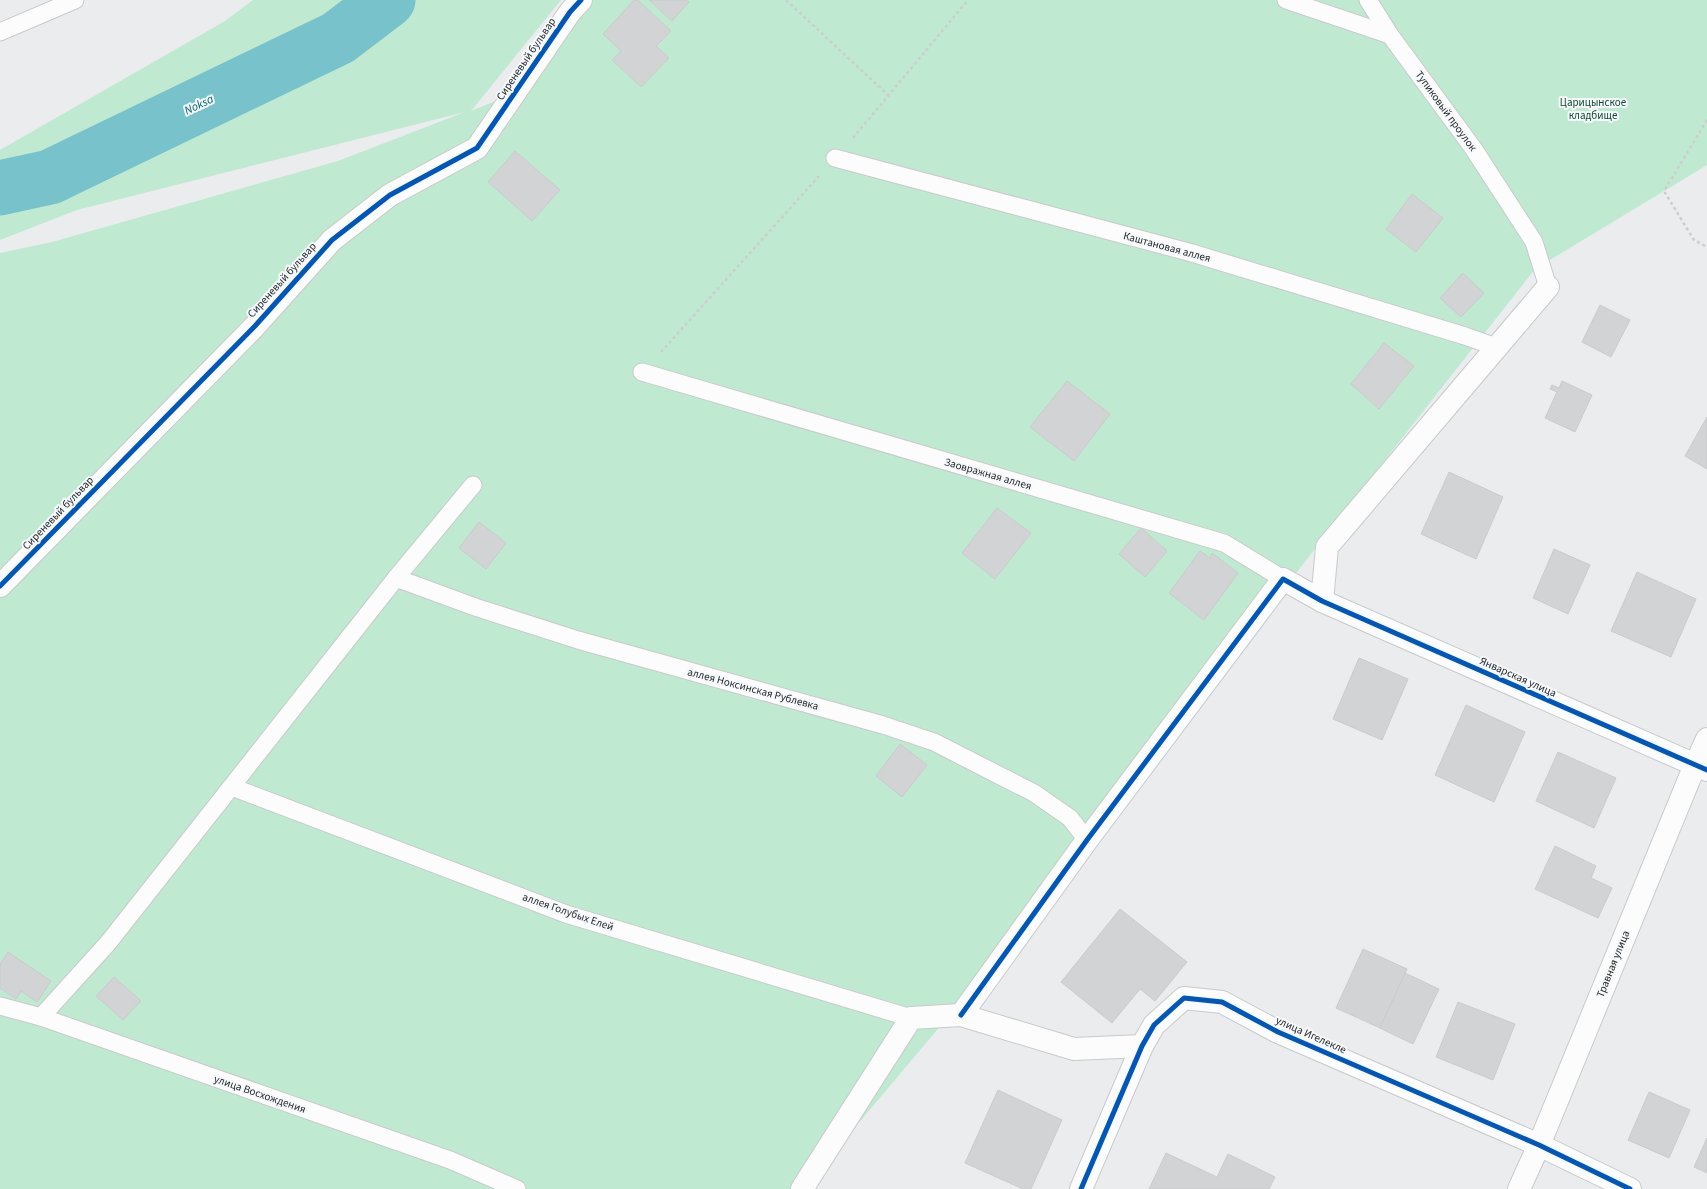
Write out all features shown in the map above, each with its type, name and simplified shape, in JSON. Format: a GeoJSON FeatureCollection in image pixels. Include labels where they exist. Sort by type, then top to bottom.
{"type":"FeatureCollection","features":[{"type":"Feature","properties":{"kind":"street","name":"Сиреневый бульвар"},"geometry":{"type":"LineString","coordinates":[[0,586],[255,326],[332,240],[390,195],[477,148],[570,12],[581,0]]}},
{"type":"Feature","properties":{"kind":"street"},"geometry":{"type":"LineString","coordinates":[[1322,601],[1327,547],[1548,286]]}},
{"type":"Feature","properties":{"kind":"street"},"geometry":{"type":"LineString","coordinates":[[961,1015],[1087,840],[1283,579]]}},
{"type":"Feature","properties":{"kind":"street","name":"Заовражная аллея"},"geometry":{"type":"LineString","coordinates":[[1283,579],[1322,601]]}},
{"type":"Feature","properties":{"kind":"street","name":"Январская улица"},"geometry":{"type":"LineString","coordinates":[[1322,601],[1701,767]]}},
{"type":"Feature","properties":{"kind":"street","name":"Травная улица"},"geometry":{"type":"LineString","coordinates":[[1519,1189],[1701,767],[1707,739]]}},
{"type":"Feature","properties":{"kind":"street","name":"улица Игелекле"},"geometry":{"type":"LineString","coordinates":[[1080,1189],[1142,1046],[1154,1025],[1184,998],[1222,1002],[1278,1032],[1539,1145],[1630,1189]]}},
{"type":"Feature","properties":{"kind":"street"},"geometry":{"type":"LineString","coordinates":[[802,1189],[911,1018],[961,1015],[1074,1049],[1142,1046]]}},
{"type":"Feature","properties":{"kind":"lane"},"geometry":{"type":"LineString","coordinates":[[0,32],[75,0]]}},
{"type":"Feature","properties":{"kind":"lane"},"geometry":{"type":"LineString","coordinates":[[1286,0],[1390,35]]}},
{"type":"Feature","properties":{"kind":"lane","name":"Тупиковый проулок"},"geometry":{"type":"LineString","coordinates":[[1368,0],[1390,35],[1474,148],[1534,242],[1548,286]]}},
{"type":"Feature","properties":{"kind":"lane","name":"Каштановая аллея"},"geometry":{"type":"LineString","coordinates":[[835,158],[1192,253],[1465,336],[1496,347]]}},
{"type":"Feature","properties":{"kind":"lane","name":"Заовражная аллея"},"geometry":{"type":"LineString","coordinates":[[642,372],[1224,544],[1283,579]]}},
{"type":"Feature","properties":{"kind":"lane"},"geometry":{"type":"LineString","coordinates":[[41,1017],[108,943],[396,578],[473,485]]}},
{"type":"Feature","properties":{"kind":"lane","name":"аллея Ноксинская Рублевка"},"geometry":{"type":"LineString","coordinates":[[396,578],[475,607],[578,640],[883,725],[934,742],[1034,793],[1070,818],[1087,840]]}},
{"type":"Feature","properties":{"kind":"lane","name":"аллея Голубых Елей"},"geometry":{"type":"LineString","coordinates":[[232,787],[566,914],[911,1018]]}},
{"type":"Feature","properties":{"kind":"lane","name":"улица Восхождения"},"geometry":{"type":"LineString","coordinates":[[0,1006],[41,1017],[450,1160],[517,1189]]}},
{"type":"Feature","properties":{"kind":"path"},"geometry":{"type":"LineString","coordinates":[[786,0],[888,95]]}},
{"type":"Feature","properties":{"kind":"path"},"geometry":{"type":"LineString","coordinates":[[642,372],[835,158],[968,0]]}},
{"type":"Feature","properties":{"kind":"path"},"geometry":{"type":"LineString","coordinates":[[1707,120],[1664,191],[1694,240],[1707,247]]}},
{"type":"Feature","properties":{"kind":"green space","name":"Царицынское кладбище"},"geometry":{"type":"Polygon","coordinates":[[[253,0],[561,0],[471,111],[503,98],[579,0],[1707,0],[1707,165],[1535,269],[937,1030],[803,1189],[0,1189],[0,253],[52,242],[338,161],[465,112],[77,210],[0,240],[0,150],[225,21],[253,0]]]}},
{"type":"Feature","properties":{"kind":"building"},"geometry":{"type":"Polygon","coordinates":[[[634,0],[638,0],[671,31],[656,46],[669,58],[641,87],[612,60],[621,51],[603,34],[634,0]]]}},
{"type":"Feature","properties":{"kind":"building"},"geometry":{"type":"Polygon","coordinates":[[[649,0],[686,0],[689,2],[672,21],[649,0]]]}},
{"type":"Feature","properties":{"kind":"building"},"geometry":{"type":"Polygon","coordinates":[[[515,151],[560,190],[532,221],[488,182],[515,151]]]}},
{"type":"Feature","properties":{"kind":"building"},"geometry":{"type":"Polygon","coordinates":[[[1412,194],[1443,218],[1416,252],[1386,229],[1412,194]]]}},
{"type":"Feature","properties":{"kind":"building"},"geometry":{"type":"Polygon","coordinates":[[[1463,273],[1484,293],[1461,317],[1440,298],[1463,273]]]}},
{"type":"Feature","properties":{"kind":"building"},"geometry":{"type":"Polygon","coordinates":[[[1600,305],[1630,320],[1611,357],[1582,342],[1600,305]]]}},
{"type":"Feature","properties":{"kind":"building"},"geometry":{"type":"Polygon","coordinates":[[[1384,343],[1414,366],[1379,409],[1351,384],[1384,343]]]}},
{"type":"Feature","properties":{"kind":"building"},"geometry":{"type":"Polygon","coordinates":[[[1067,381],[1110,414],[1074,461],[1030,427],[1067,381]]]}},
{"type":"Feature","properties":{"kind":"building"},"geometry":{"type":"Polygon","coordinates":[[[1562,381],[1592,395],[1575,432],[1545,418],[1557,392],[1550,389],[1552,385],[1559,388],[1562,381]]]}},
{"type":"Feature","properties":{"kind":"building"},"geometry":{"type":"Polygon","coordinates":[[[1707,417],[1707,469],[1685,456],[1707,417]]]}},
{"type":"Feature","properties":{"kind":"building"},"geometry":{"type":"Polygon","coordinates":[[[1449,472],[1503,497],[1476,559],[1421,534],[1449,472]]]}},
{"type":"Feature","properties":{"kind":"building"},"geometry":{"type":"Polygon","coordinates":[[[997,508],[1031,533],[995,579],[962,553],[997,508]]]}},
{"type":"Feature","properties":{"kind":"building"},"geometry":{"type":"Polygon","coordinates":[[[479,522],[506,543],[486,569],[459,548],[479,522]]]}},
{"type":"Feature","properties":{"kind":"building"},"geometry":{"type":"Polygon","coordinates":[[[1141,528],[1167,551],[1145,577],[1119,554],[1141,528]]]}},
{"type":"Feature","properties":{"kind":"building"},"geometry":{"type":"Polygon","coordinates":[[[1554,549],[1590,565],[1568,614],[1533,598],[1554,549]]]}},
{"type":"Feature","properties":{"kind":"building"},"geometry":{"type":"Polygon","coordinates":[[[1200,551],[1210,558],[1212,553],[1238,573],[1204,620],[1169,593],[1200,551]]]}},
{"type":"Feature","properties":{"kind":"building"},"geometry":{"type":"Polygon","coordinates":[[[1637,572],[1696,599],[1671,657],[1611,631],[1637,572]]]}},
{"type":"Feature","properties":{"kind":"building"},"geometry":{"type":"Polygon","coordinates":[[[1359,658],[1408,679],[1382,740],[1333,719],[1359,658]]]}},
{"type":"Feature","properties":{"kind":"building"},"geometry":{"type":"Polygon","coordinates":[[[1466,705],[1525,732],[1494,802],[1435,775],[1466,705]]]}},
{"type":"Feature","properties":{"kind":"building"},"geometry":{"type":"Polygon","coordinates":[[[900,744],[927,765],[902,797],[876,776],[900,744]]]}},
{"type":"Feature","properties":{"kind":"building"},"geometry":{"type":"Polygon","coordinates":[[[1558,752],[1616,778],[1594,828],[1536,801],[1558,752]]]}},
{"type":"Feature","properties":{"kind":"building"},"geometry":{"type":"Polygon","coordinates":[[[1555,846],[1596,866],[1591,878],[1612,888],[1598,918],[1535,889],[1555,846]]]}},
{"type":"Feature","properties":{"kind":"building"},"geometry":{"type":"Polygon","coordinates":[[[1120,909],[1187,962],[1155,1001],[1140,989],[1112,1023],[1061,982],[1120,909]]]}},
{"type":"Feature","properties":{"kind":"building"},"geometry":{"type":"Polygon","coordinates":[[[1363,949],[1407,969],[1380,1028],[1336,1008],[1363,949]]]}},
{"type":"Feature","properties":{"kind":"building"},"geometry":{"type":"Polygon","coordinates":[[[8,952],[51,981],[37,1002],[21,991],[16,999],[0,988],[0,964],[8,952]]]}},
{"type":"Feature","properties":{"kind":"building"},"geometry":{"type":"Polygon","coordinates":[[[1405,973],[1439,989],[1413,1044],[1380,1028],[1405,973]]]}},
{"type":"Feature","properties":{"kind":"building"},"geometry":{"type":"Polygon","coordinates":[[[114,977],[141,1001],[123,1020],[96,996],[114,977]]]}},
{"type":"Feature","properties":{"kind":"building"},"geometry":{"type":"Polygon","coordinates":[[[1458,1002],[1515,1024],[1493,1080],[1436,1057],[1458,1002]]]}},
{"type":"Feature","properties":{"kind":"building"},"geometry":{"type":"Polygon","coordinates":[[[998,1090],[1062,1120],[1031,1189],[1023,1189],[965,1163],[998,1090]]]}},
{"type":"Feature","properties":{"kind":"building"},"geometry":{"type":"Polygon","coordinates":[[[1649,1092],[1690,1110],[1669,1158],[1628,1140],[1649,1092]]]}},
{"type":"Feature","properties":{"kind":"building"},"geometry":{"type":"Polygon","coordinates":[[[1707,1138],[1707,1173],[1694,1167],[1707,1138]]]}},
{"type":"Feature","properties":{"kind":"building"},"geometry":{"type":"Polygon","coordinates":[[[1166,1153],[1217,1177],[1228,1154],[1275,1177],[1269,1189],[1149,1189],[1166,1153]]]}},
{"type":"Feature","properties":{"kind":"waterway","name":"Noksa"},"geometry":{"type":"LineString","coordinates":[[0,188],[50,177],[338,38],[388,0]]}},
{"type":"Feature","properties":{"kind":"cycle path"},"geometry":{"type":"LineString","coordinates":[[0,586],[255,326],[332,240],[390,195],[477,148],[570,12],[581,0]]}},
{"type":"Feature","properties":{"kind":"cycle path"},"geometry":{"type":"LineString","coordinates":[[961,1015],[1087,840],[1283,579],[1322,601],[1707,770]]}},
{"type":"Feature","properties":{"kind":"cycle path"},"geometry":{"type":"LineString","coordinates":[[1081,1189],[1142,1046],[1154,1025],[1184,998],[1222,1002],[1278,1032],[1539,1145],[1630,1189]]}}]}
